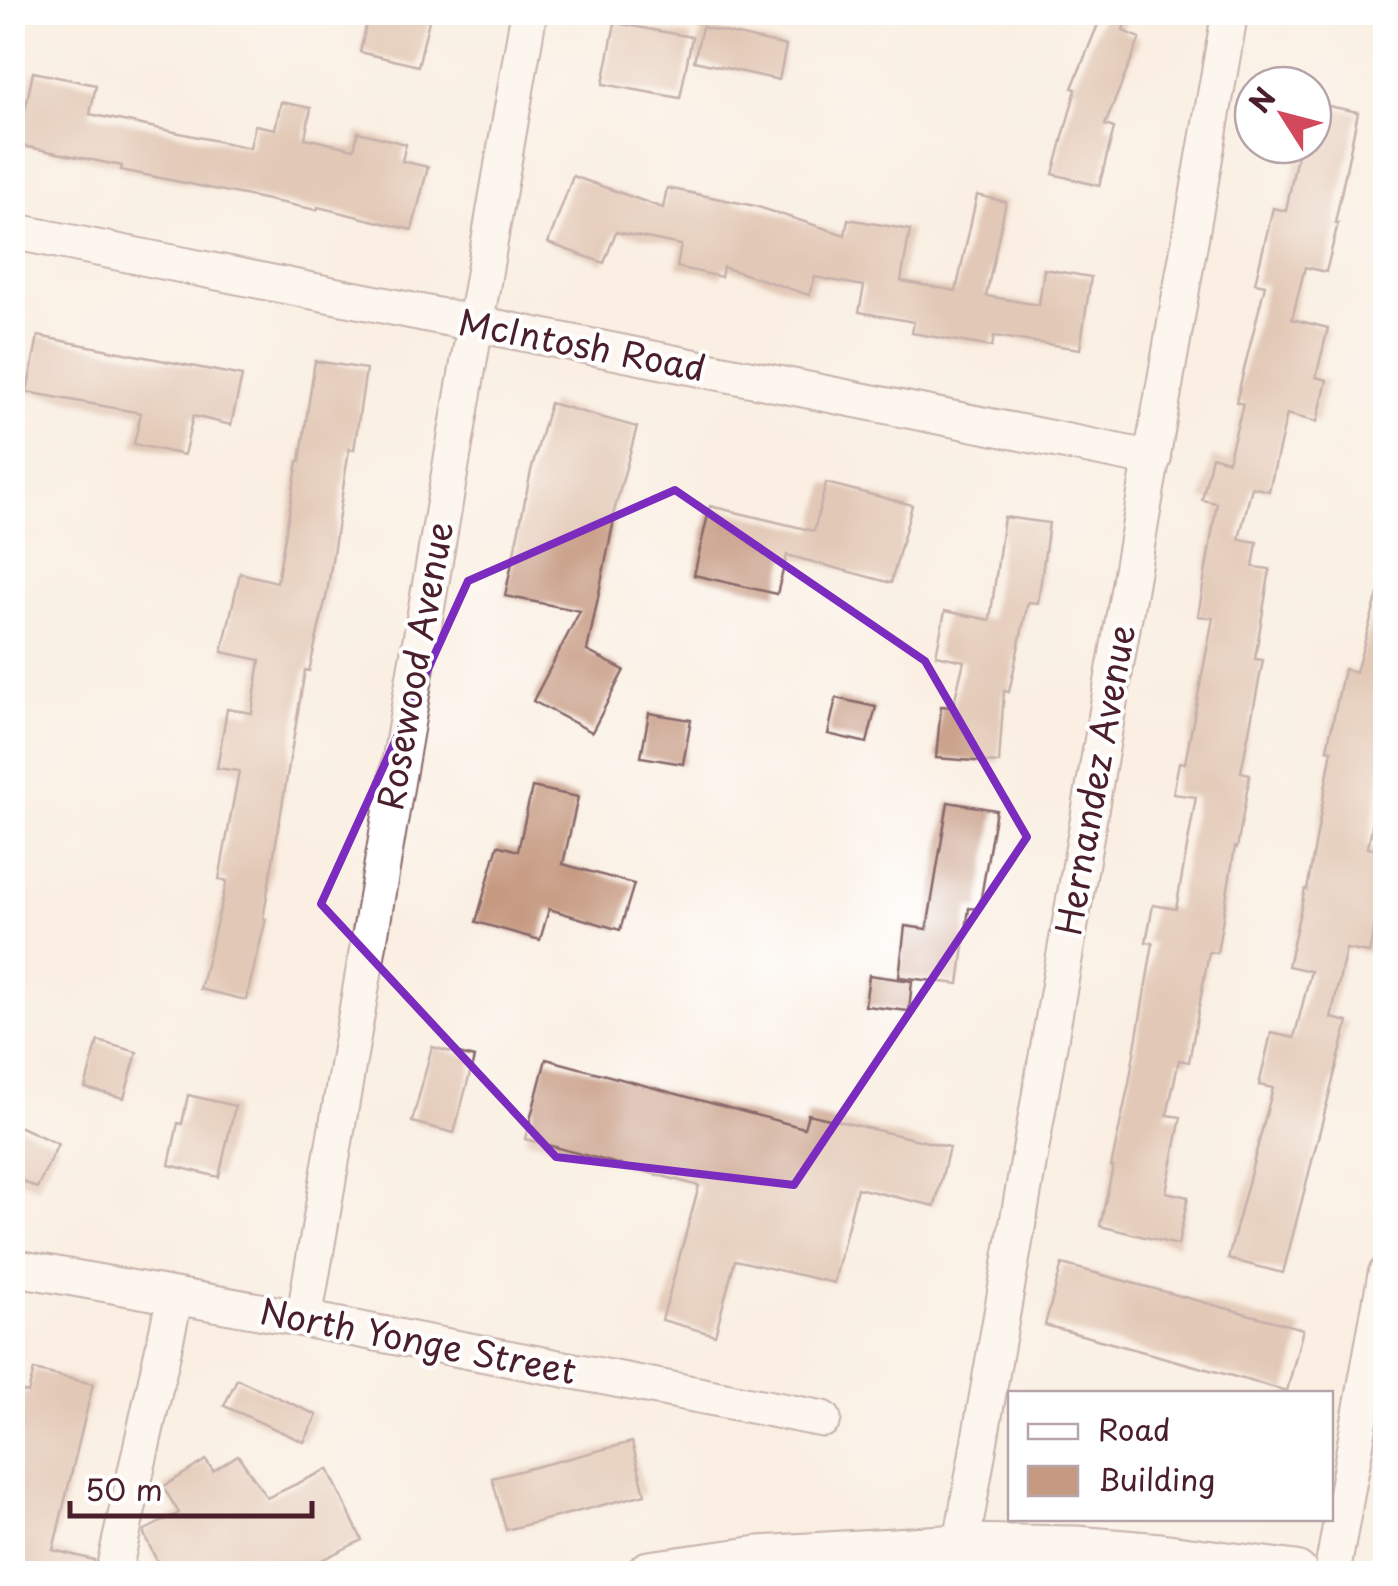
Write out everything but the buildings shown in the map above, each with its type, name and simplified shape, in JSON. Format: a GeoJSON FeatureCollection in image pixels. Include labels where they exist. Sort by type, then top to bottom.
{"type":"FeatureCollection","features":[{"type":"Feature","properties":{"kind":"main road"},"geometry":{"type":"LineString","coordinates":[[1019,1574],[1093,1551]]}},
{"type":"Feature","properties":{"kind":"main road"},"geometry":{"type":"LineString","coordinates":[[649,1574],[759,1559],[949,1560],[1093,1551],[1295,1574]]}},
{"type":"Feature","properties":{"kind":"street","name":"Rosewood Avenue"},"geometry":{"type":"LineString","coordinates":[[304,1320],[529,12]]}},
{"type":"Feature","properties":{"kind":"street","name":"Hernandez Avenue"},"geometry":{"type":"LineString","coordinates":[[949,1560],[1153,460],[1230,12]]}},
{"type":"Feature","properties":{"kind":"street","name":"McIntosh Road"},"geometry":{"type":"LineString","coordinates":[[12,230],[1153,460]]}},
{"type":"Feature","properties":{"kind":"street","name":"North Yonge Street"},"geometry":{"type":"LineString","coordinates":[[12,1267],[822,1418]]}},
{"type":"Feature","properties":{"kind":"street"},"geometry":{"type":"LineString","coordinates":[[1332,1574],[1386,1274]]}},
{"type":"Feature","properties":{"kind":"street"},"geometry":{"type":"LineString","coordinates":[[113,1574],[176,1297]]}},
{"type":"Feature","properties":{"kind":"highlighted area"},"geometry":{"type":"Polygon","coordinates":[[[675,490],[925,661],[1027,837],[794,1185],[556,1157],[321,904],[468,581],[675,490]]]}}]}
